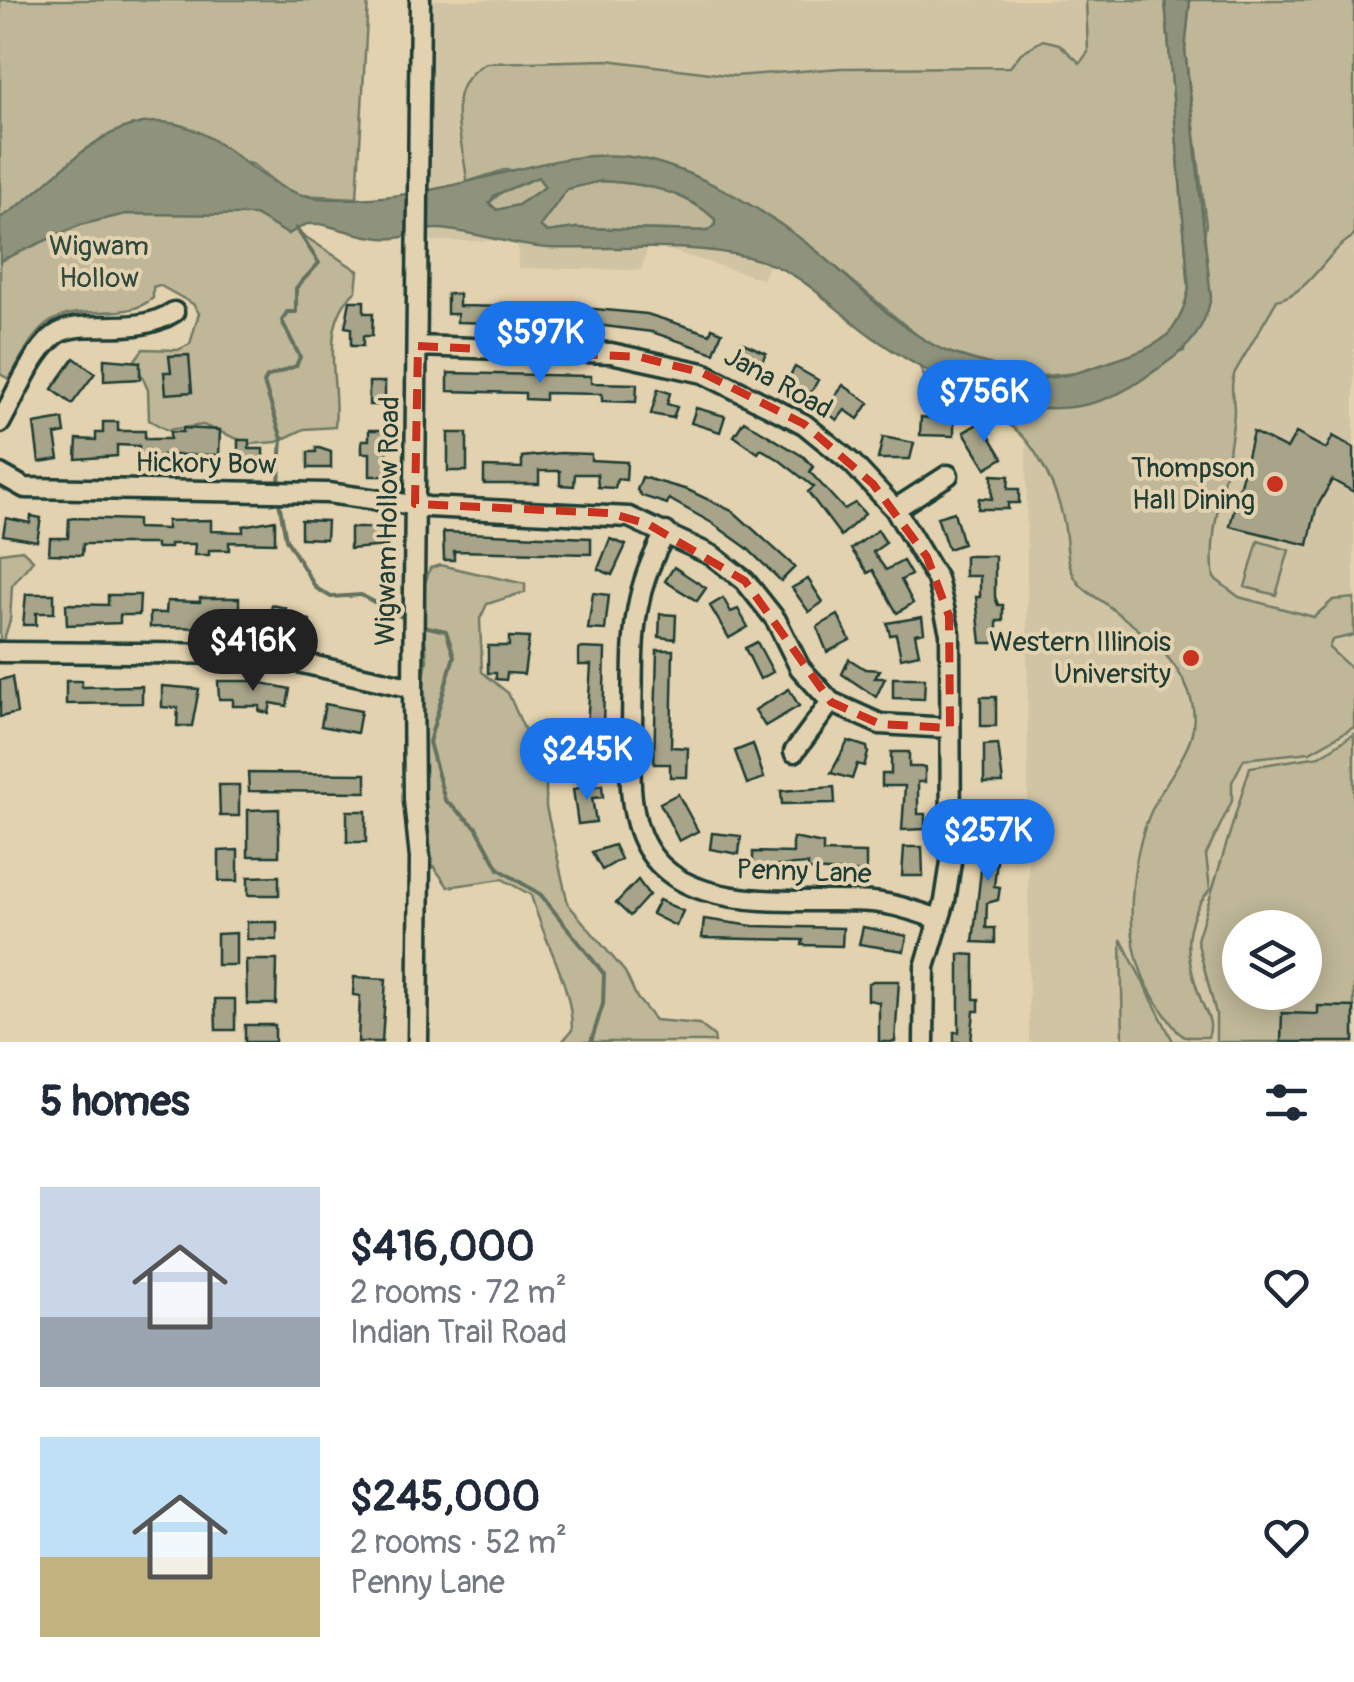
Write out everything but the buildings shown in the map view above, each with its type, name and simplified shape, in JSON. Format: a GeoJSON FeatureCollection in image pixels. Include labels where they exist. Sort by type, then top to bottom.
{"type":"FeatureCollection","features":[{"type":"Feature","properties":{"kind":"street","name":"Wigwam Hollow Road"},"geometry":{"type":"LineString","coordinates":[[418,1042],[420,858],[414,800],[413,688],[420,0]]}},
{"type":"Feature","properties":{"kind":"street"},"geometry":{"type":"LineString","coordinates":[[0,423],[54,336],[72,328],[139,328],[174,312]]}},
{"type":"Feature","properties":{"kind":"street","name":"Jana Road"},"geometry":{"type":"LineString","coordinates":[[418,346],[611,352],[702,373],[804,424],[852,463],[894,509],[927,557],[946,601],[950,633],[950,862],[925,967],[924,1042]]}},
{"type":"Feature","properties":{"kind":"street","name":"Hickory Bow"},"geometry":{"type":"LineString","coordinates":[[0,474],[25,488],[328,493],[415,504],[609,513],[666,532],[713,556],[745,581],[776,620],[800,668],[831,702]]}},
{"type":"Feature","properties":{"kind":"street"},"geometry":{"type":"LineString","coordinates":[[894,509],[948,475]]}},
{"type":"Feature","properties":{"kind":"street","name":"Penny Lane"},"geometry":{"type":"LineString","coordinates":[[666,532],[643,575],[636,605],[630,768],[634,816],[660,863],[678,880],[721,896],[871,902],[939,920]]}},
{"type":"Feature","properties":{"kind":"street"},"geometry":{"type":"LineString","coordinates":[[0,652],[262,654],[413,688]]}},
{"type":"Feature","properties":{"kind":"street"},"geometry":{"type":"LineString","coordinates":[[794,752],[831,702],[880,724],[950,728]]}},
{"type":"Feature","properties":{"kind":"highlighted area"},"geometry":{"type":"Polygon","coordinates":[[[418,346],[640,357],[703,373],[804,424],[873,484],[927,557],[949,616],[950,728],[880,724],[831,702],[745,581],[648,524],[609,513],[415,504],[418,346]]]}},
{"type":"Feature","properties":{"kind":"shaded area","name":"Western Illinois University"},"geometry":{"type":"Polygon","coordinates":[[[420,0],[1354,0],[1354,1042],[1029,1042],[1026,388],[781,243],[762,279],[649,244],[641,270],[518,268],[518,241],[419,241],[420,0]]]}},
{"type":"Feature","properties":{"kind":"shaded area"},"geometry":{"type":"Polygon","coordinates":[[[1165,0],[1190,0],[1185,50],[1211,298],[1207,314],[1194,338],[1165,364],[1106,399],[1072,407],[1037,408],[969,391],[904,358],[801,280],[768,263],[724,252],[536,247],[438,229],[383,238],[320,224],[307,224],[288,234],[255,215],[126,214],[80,225],[0,261],[0,218],[103,138],[143,123],[170,123],[193,129],[214,141],[274,183],[319,198],[409,194],[578,157],[602,155],[648,160],[714,185],[777,222],[905,327],[939,348],[1034,377],[1077,372],[1155,344],[1179,319],[1189,289],[1165,0]],[[538,177],[495,195],[489,203],[497,210],[518,205],[545,187],[538,177]],[[601,181],[567,189],[540,226],[547,232],[576,228],[708,231],[715,225],[715,219],[703,209],[676,195],[647,186],[601,181]]]}},
{"type":"Feature","properties":{"kind":"green space","name":"Wigwam Hollow"},"geometry":{"type":"Polygon","coordinates":[[[0,0],[368,0],[357,198],[301,195],[281,187],[252,164],[104,136],[10,213],[153,192],[255,215],[288,234],[295,230],[358,271],[356,291],[344,305],[334,337],[335,427],[304,429],[277,442],[250,444],[203,425],[167,430],[149,420],[148,390],[135,360],[143,349],[178,350],[190,344],[199,313],[193,304],[159,285],[153,287],[153,298],[142,305],[76,313],[50,322],[32,341],[9,379],[0,374],[0,0]]]}},
{"type":"Feature","properties":{"kind":"green space"},"geometry":{"type":"Polygon","coordinates":[[[1086,0],[1165,0],[1189,289],[1181,322],[1155,347],[1077,373],[1030,377],[942,350],[919,337],[813,248],[763,213],[689,174],[504,170],[467,182],[459,132],[459,100],[472,73],[486,63],[607,60],[734,76],[841,68],[1010,67],[1021,53],[1043,40],[1059,44],[1080,63],[1088,52],[1086,0]]]}},
{"type":"Feature","properties":{"kind":"green space"},"geometry":{"type":"Polygon","coordinates":[[[1190,0],[1354,0],[1354,236],[1300,289],[1277,300],[1235,372],[1232,431],[1212,559],[1214,578],[1239,597],[1314,617],[1333,600],[1354,598],[1354,635],[1332,640],[1329,648],[1354,671],[1354,727],[1310,752],[1244,759],[1232,782],[1232,801],[1206,855],[1210,889],[1194,916],[1188,942],[1191,969],[1210,1022],[1208,1037],[1184,1037],[1168,1019],[1142,974],[1133,934],[1133,888],[1141,842],[1155,803],[1186,751],[1194,724],[1183,679],[1154,643],[1077,581],[1057,498],[1039,459],[1024,438],[1002,420],[946,397],[925,379],[919,364],[966,392],[1004,404],[1184,351],[1206,225],[1185,50],[1190,0]]]}},
{"type":"Feature","properties":{"kind":"green space"},"geometry":{"type":"Polygon","coordinates":[[[538,177],[545,187],[518,205],[497,210],[489,203],[503,191],[538,177]]]}},
{"type":"Feature","properties":{"kind":"green space"},"geometry":{"type":"Polygon","coordinates":[[[601,181],[647,186],[676,195],[703,209],[715,219],[715,225],[708,231],[576,228],[547,232],[540,226],[567,189],[601,181]]]}},
{"type":"Feature","properties":{"kind":"green space"},"geometry":{"type":"Polygon","coordinates":[[[1258,541],[1289,550],[1276,595],[1245,587],[1258,541]]]}},
{"type":"Feature","properties":{"kind":"green space"},"geometry":{"type":"Polygon","coordinates":[[[22,550],[33,560],[12,586],[10,620],[0,652],[0,553],[22,550]]]}},
{"type":"Feature","properties":{"kind":"green space"},"geometry":{"type":"Polygon","coordinates":[[[440,565],[525,584],[525,592],[487,604],[480,619],[482,672],[508,693],[525,731],[546,761],[546,807],[568,904],[625,972],[637,998],[655,1020],[699,1024],[714,1036],[715,1042],[562,1042],[572,1030],[571,1012],[531,895],[502,879],[448,887],[432,864],[422,763],[420,704],[427,660],[421,595],[430,568],[440,565]]]}},
{"type":"Feature","properties":{"kind":"green space"},"geometry":{"type":"Polygon","coordinates":[[[1354,734],[1354,1042],[1216,1042],[1216,1014],[1197,940],[1250,767],[1320,756],[1354,734]]]}},
{"type":"Feature","properties":{"kind":"green space"},"geometry":{"type":"Polygon","coordinates":[[[1121,939],[1173,1041],[1208,1042],[1123,1042],[1121,939]]]}},
{"type":"Feature","properties":{"kind":"waterway"},"geometry":{"type":"LineString","coordinates":[[279,483],[282,439],[264,383],[267,377],[296,366],[300,357],[282,321],[287,312],[296,312],[296,288],[319,263],[296,228]]}},
{"type":"Feature","properties":{"kind":"waterway"},"geometry":{"type":"LineString","coordinates":[[279,502],[286,539],[316,588],[331,597],[361,595],[404,618]]}},
{"type":"Feature","properties":{"kind":"waterway"},"geometry":{"type":"LineString","coordinates":[[423,626],[446,631],[454,656],[429,742],[445,800],[476,827],[499,869],[541,895],[604,974],[603,1004],[591,1042]]}},
{"type":"Feature","properties":{"kind":"place","name":"Thompson Hall Dining"},"geometry":{"type":"Point","coordinates":[1275,484]}},
{"type":"Feature","properties":{"kind":"place","name":"Western Illinois University"},"geometry":{"type":"Point","coordinates":[1191,658]}}]}
